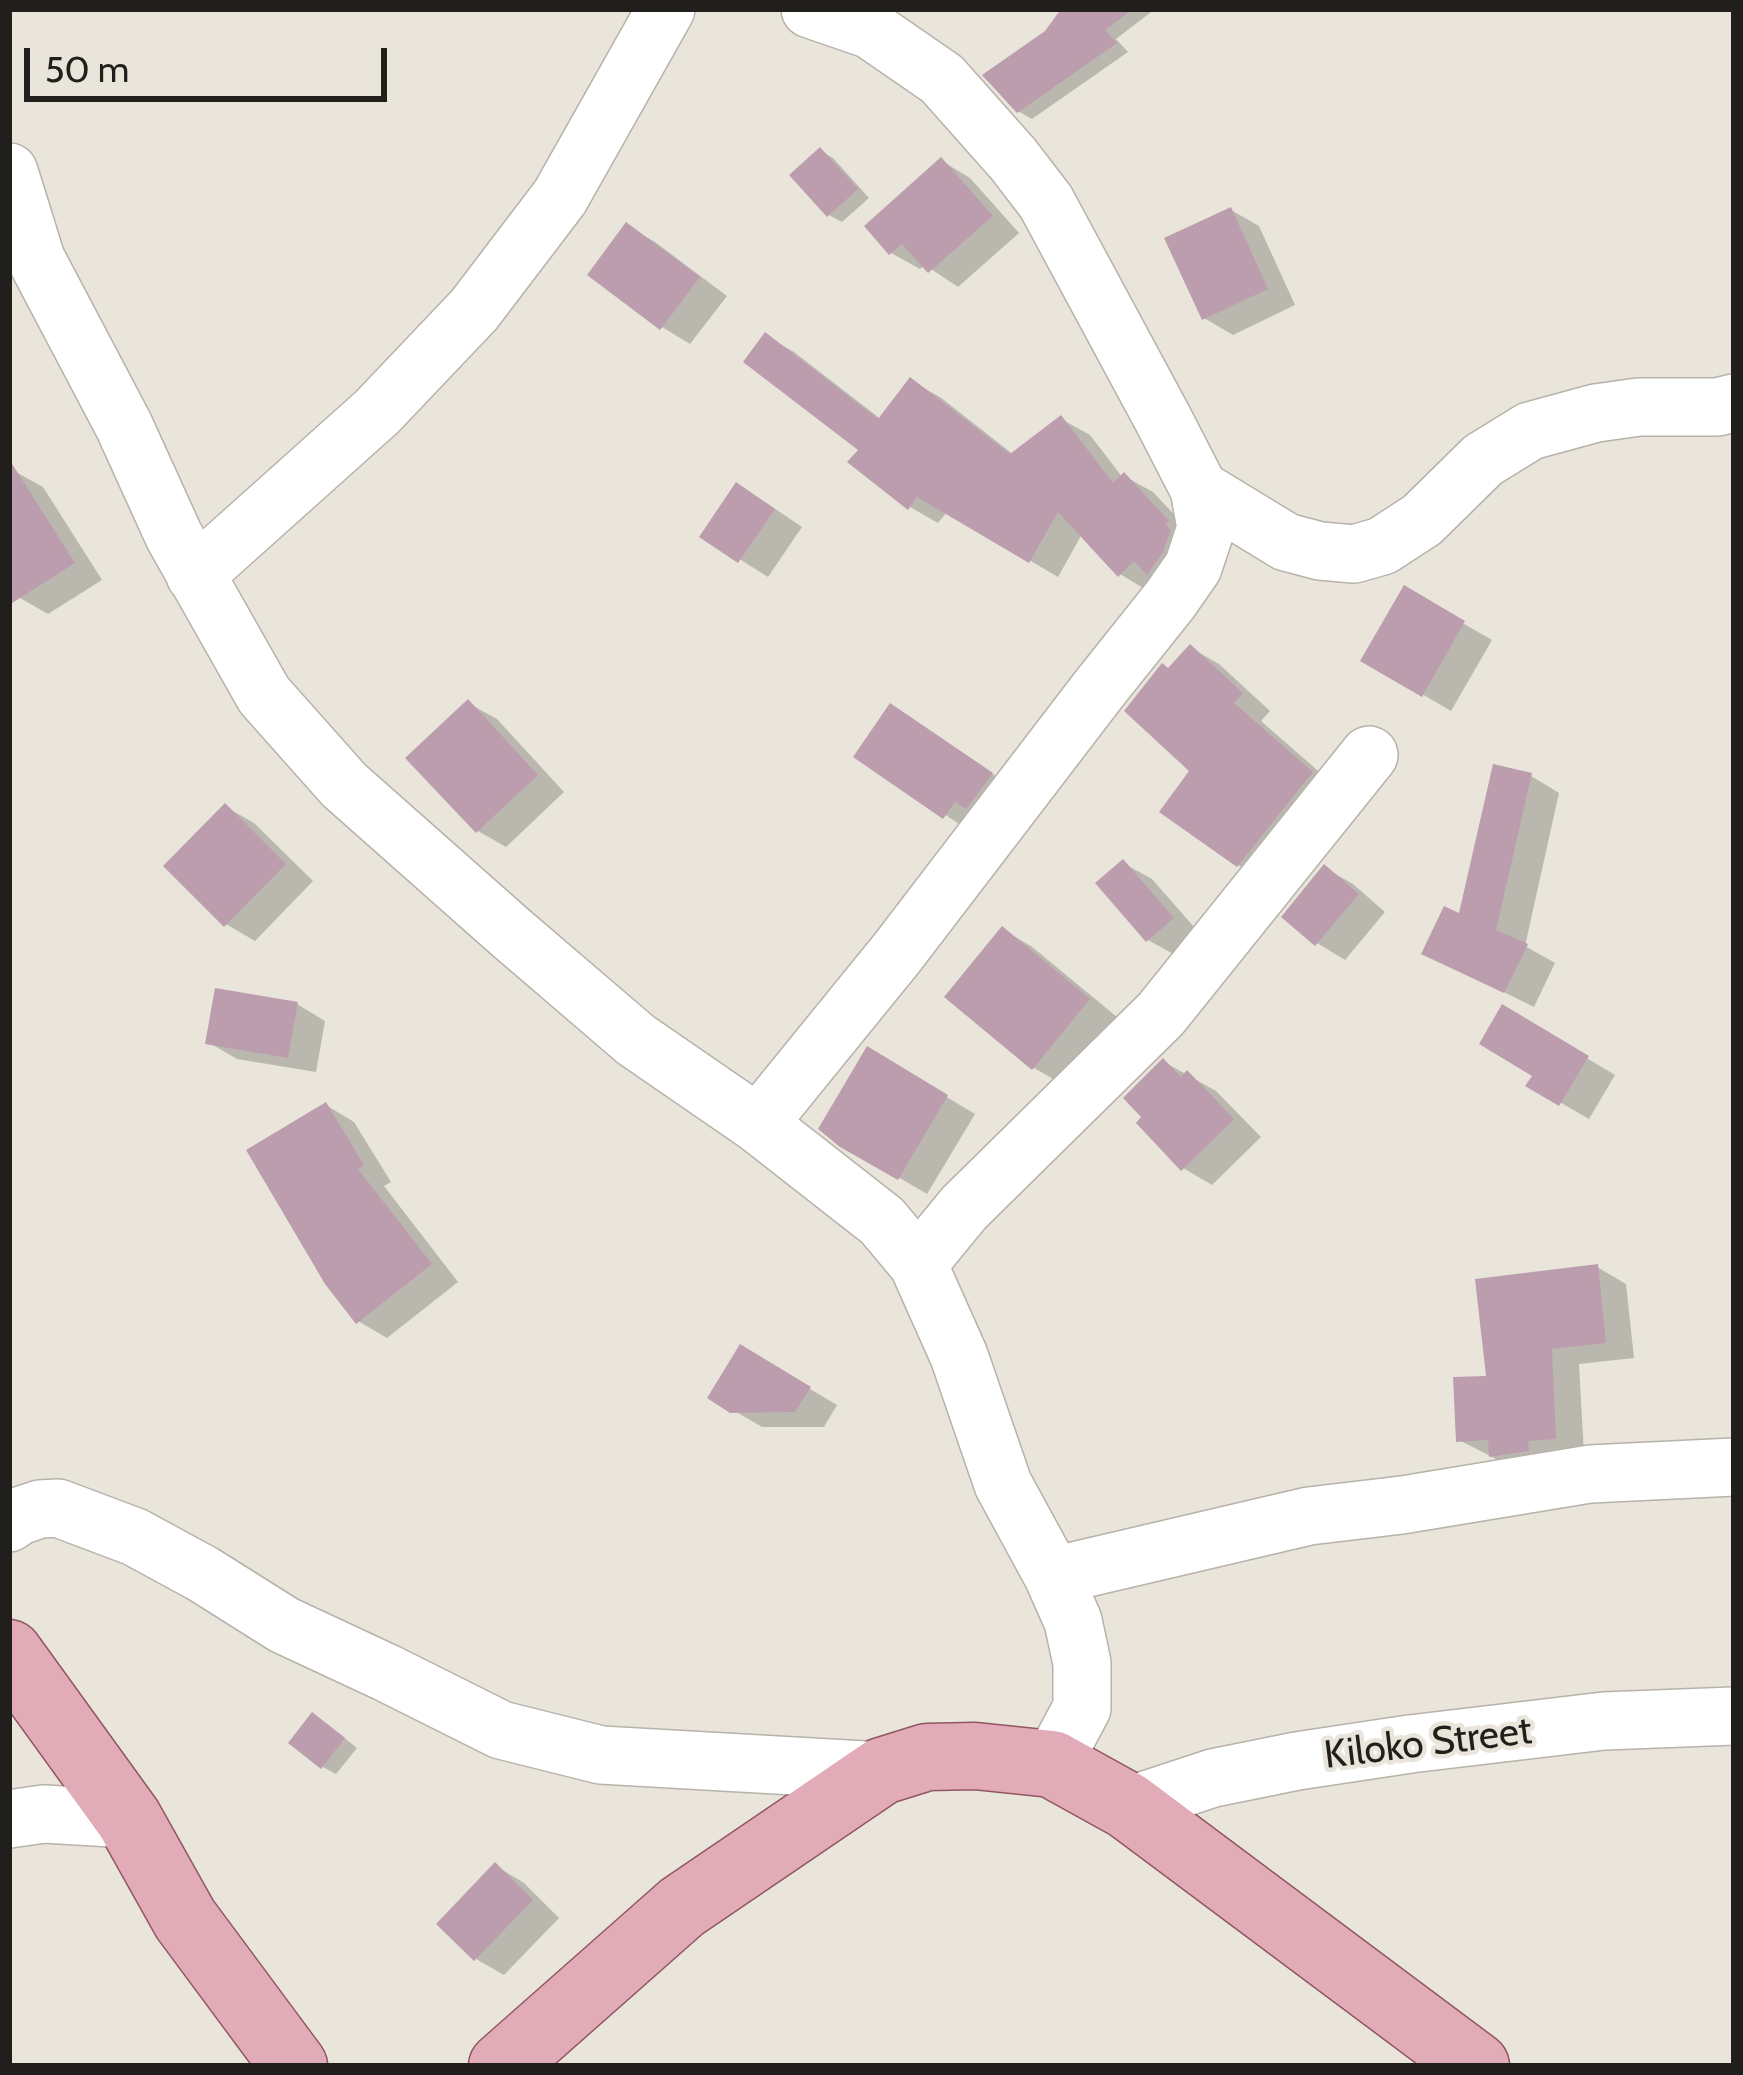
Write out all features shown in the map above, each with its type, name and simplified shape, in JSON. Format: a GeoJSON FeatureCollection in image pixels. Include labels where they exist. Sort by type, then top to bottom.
{"type":"FeatureCollection","features":[{"type":"Feature","properties":{"kind":"main road"},"geometry":{"type":"LineString","coordinates":[[9,1653],[129,1819],[185,1919],[294,2066]]}},
{"type":"Feature","properties":{"kind":"main road"},"geometry":{"type":"LineString","coordinates":[[502,2066],[682,1906],[882,1771],[927,1756],[1052,1764],[1128,1806],[1476,2066]]}},
{"type":"Feature","properties":{"kind":"street"},"geometry":{"type":"LineString","coordinates":[[195,574],[377,412],[473,310],[560,197],[666,9]]}},
{"type":"Feature","properties":{"kind":"street"},"geometry":{"type":"LineString","coordinates":[[758,1124],[897,953],[1170,599],[1192,567],[1206,528],[1199,489],[1046,202],[941,79],[871,30],[810,9]]}},
{"type":"Feature","properties":{"kind":"street"},"geometry":{"type":"LineString","coordinates":[[9,172],[36,260],[124,426],[173,536],[264,695],[344,785],[636,1040],[758,1124],[882,1220],[919,1264],[959,1356],[1004,1484],[1073,1621],[1082,1663],[1082,1708],[1052,1764]]}},
{"type":"Feature","properties":{"kind":"street"},"geometry":{"type":"LineString","coordinates":[[1199,489],[1286,542],[1354,554],[1382,546],[1422,520],[1484,460],[1530,430],[1640,407],[1734,403]]}},
{"type":"Feature","properties":{"kind":"street"},"geometry":{"type":"LineString","coordinates":[[919,1264],[964,1208],[1161,1014],[1369,755]]}},
{"type":"Feature","properties":{"kind":"street"},"geometry":{"type":"LineString","coordinates":[[1053,1576],[1309,1516],[1590,1474],[1734,1467]]}},
{"type":"Feature","properties":{"kind":"street"},"geometry":{"type":"LineString","coordinates":[[9,1523],[40,1509],[58,1508],[135,1537],[284,1625],[501,1730],[602,1755],[882,1771]]}},
{"type":"Feature","properties":{"kind":"street","name":"Kiloko Street"},"geometry":{"type":"LineString","coordinates":[[1128,1806],[1213,1778],[1387,1747],[1604,1721],[1734,1716]]}},
{"type":"Feature","properties":{"kind":"street"},"geometry":{"type":"LineString","coordinates":[[9,1819],[44,1814],[129,1819]]}},
{"type":"Feature","properties":{"kind":"building"},"geometry":{"type":"Polygon","coordinates":[[[1061,9],[1133,9],[1105,30],[1117,43],[1017,113],[982,75],[1045,31],[1061,9]]]}},
{"type":"Feature","properties":{"kind":"building"},"geometry":{"type":"Polygon","coordinates":[[[820,147],[858,189],[827,217],[789,175],[820,147]]]}},
{"type":"Feature","properties":{"kind":"building"},"geometry":{"type":"Polygon","coordinates":[[[941,157],[993,216],[928,273],[902,244],[889,255],[864,226],[941,157]]]}},
{"type":"Feature","properties":{"kind":"building"},"geometry":{"type":"Polygon","coordinates":[[[1231,207],[1268,289],[1202,320],[1164,238],[1231,207]]]}},
{"type":"Feature","properties":{"kind":"building"},"geometry":{"type":"Polygon","coordinates":[[[626,222],[700,277],[660,330],[587,275],[626,222]]]}},
{"type":"Feature","properties":{"kind":"building"},"geometry":{"type":"Polygon","coordinates":[[[765,332],[878,419],[910,377],[1010,454],[1061,415],[1113,483],[1124,472],[1169,521],[1165,524],[1171,530],[1163,552],[1147,575],[1134,561],[1118,577],[1058,512],[1029,563],[917,497],[908,510],[847,462],[858,450],[743,362],[765,332]]]}},
{"type":"Feature","properties":{"kind":"building"},"geometry":{"type":"Polygon","coordinates":[[[9,459],[75,563],[9,605],[9,459]]]}},
{"type":"Feature","properties":{"kind":"building"},"geometry":{"type":"Polygon","coordinates":[[[736,482],[775,509],[738,563],[699,537],[736,482]]]}},
{"type":"Feature","properties":{"kind":"building"},"geometry":{"type":"Polygon","coordinates":[[[1404,585],[1465,621],[1422,697],[1360,661],[1404,585]]]}},
{"type":"Feature","properties":{"kind":"building"},"geometry":{"type":"Polygon","coordinates":[[[1190,644],[1243,693],[1234,703],[1313,772],[1237,867],[1159,812],[1189,771],[1124,711],[1162,663],[1168,668],[1190,644]]]}},
{"type":"Feature","properties":{"kind":"building"},"geometry":{"type":"Polygon","coordinates":[[[468,699],[538,775],[476,833],[405,758],[468,699]]]}},
{"type":"Feature","properties":{"kind":"building"},"geometry":{"type":"Polygon","coordinates":[[[890,703],[993,773],[966,809],[955,802],[943,819],[853,757],[890,703]]]}},
{"type":"Feature","properties":{"kind":"building"},"geometry":{"type":"Polygon","coordinates":[[[1493,764],[1532,773],[1496,930],[1528,944],[1504,993],[1421,954],[1444,906],[1459,913],[1493,764]]]}},
{"type":"Feature","properties":{"kind":"building"},"geometry":{"type":"Polygon","coordinates":[[[225,803],[286,864],[224,927],[163,866],[225,803]]]}},
{"type":"Feature","properties":{"kind":"building"},"geometry":{"type":"Polygon","coordinates":[[[1123,859],[1174,918],[1146,942],[1095,883],[1123,859]]]}},
{"type":"Feature","properties":{"kind":"building"},"geometry":{"type":"Polygon","coordinates":[[[1324,864],[1359,894],[1315,946],[1281,917],[1324,864]]]}},
{"type":"Feature","properties":{"kind":"building"},"geometry":{"type":"Polygon","coordinates":[[[1002,926],[1090,999],[1032,1070],[944,997],[1002,926]]]}},
{"type":"Feature","properties":{"kind":"building"},"geometry":{"type":"Polygon","coordinates":[[[215,988],[298,1002],[288,1058],[205,1044],[215,988]]]}},
{"type":"Feature","properties":{"kind":"building"},"geometry":{"type":"Polygon","coordinates":[[[1502,1004],[1589,1056],[1559,1106],[1525,1086],[1532,1076],[1479,1044],[1502,1004]]]}},
{"type":"Feature","properties":{"kind":"building"},"geometry":{"type":"Polygon","coordinates":[[[867,1046],[948,1095],[898,1180],[818,1129],[867,1046]]]}},
{"type":"Feature","properties":{"kind":"building"},"geometry":{"type":"Polygon","coordinates":[[[1163,1058],[1181,1077],[1187,1070],[1234,1119],[1181,1171],[1136,1123],[1141,1117],[1123,1098],[1163,1058]]]}},
{"type":"Feature","properties":{"kind":"building"},"geometry":{"type":"Polygon","coordinates":[[[326,1102],[364,1165],[358,1169],[432,1264],[356,1324],[325,1284],[246,1150],[326,1102]]]}},
{"type":"Feature","properties":{"kind":"building"},"geometry":{"type":"Polygon","coordinates":[[[1598,1264],[1606,1343],[1552,1349],[1556,1439],[1528,1441],[1529,1451],[1489,1457],[1488,1440],[1456,1442],[1453,1377],[1486,1376],[1475,1279],[1598,1264]]]}},
{"type":"Feature","properties":{"kind":"building"},"geometry":{"type":"Polygon","coordinates":[[[740,1344],[811,1387],[795,1412],[730,1413],[707,1398],[740,1344]]]}},
{"type":"Feature","properties":{"kind":"building"},"geometry":{"type":"Polygon","coordinates":[[[312,1712],[345,1738],[321,1769],[288,1743],[312,1712]]]}},
{"type":"Feature","properties":{"kind":"building"},"geometry":{"type":"Polygon","coordinates":[[[495,1862],[533,1900],[474,1961],[436,1924],[495,1862]]]}}]}
